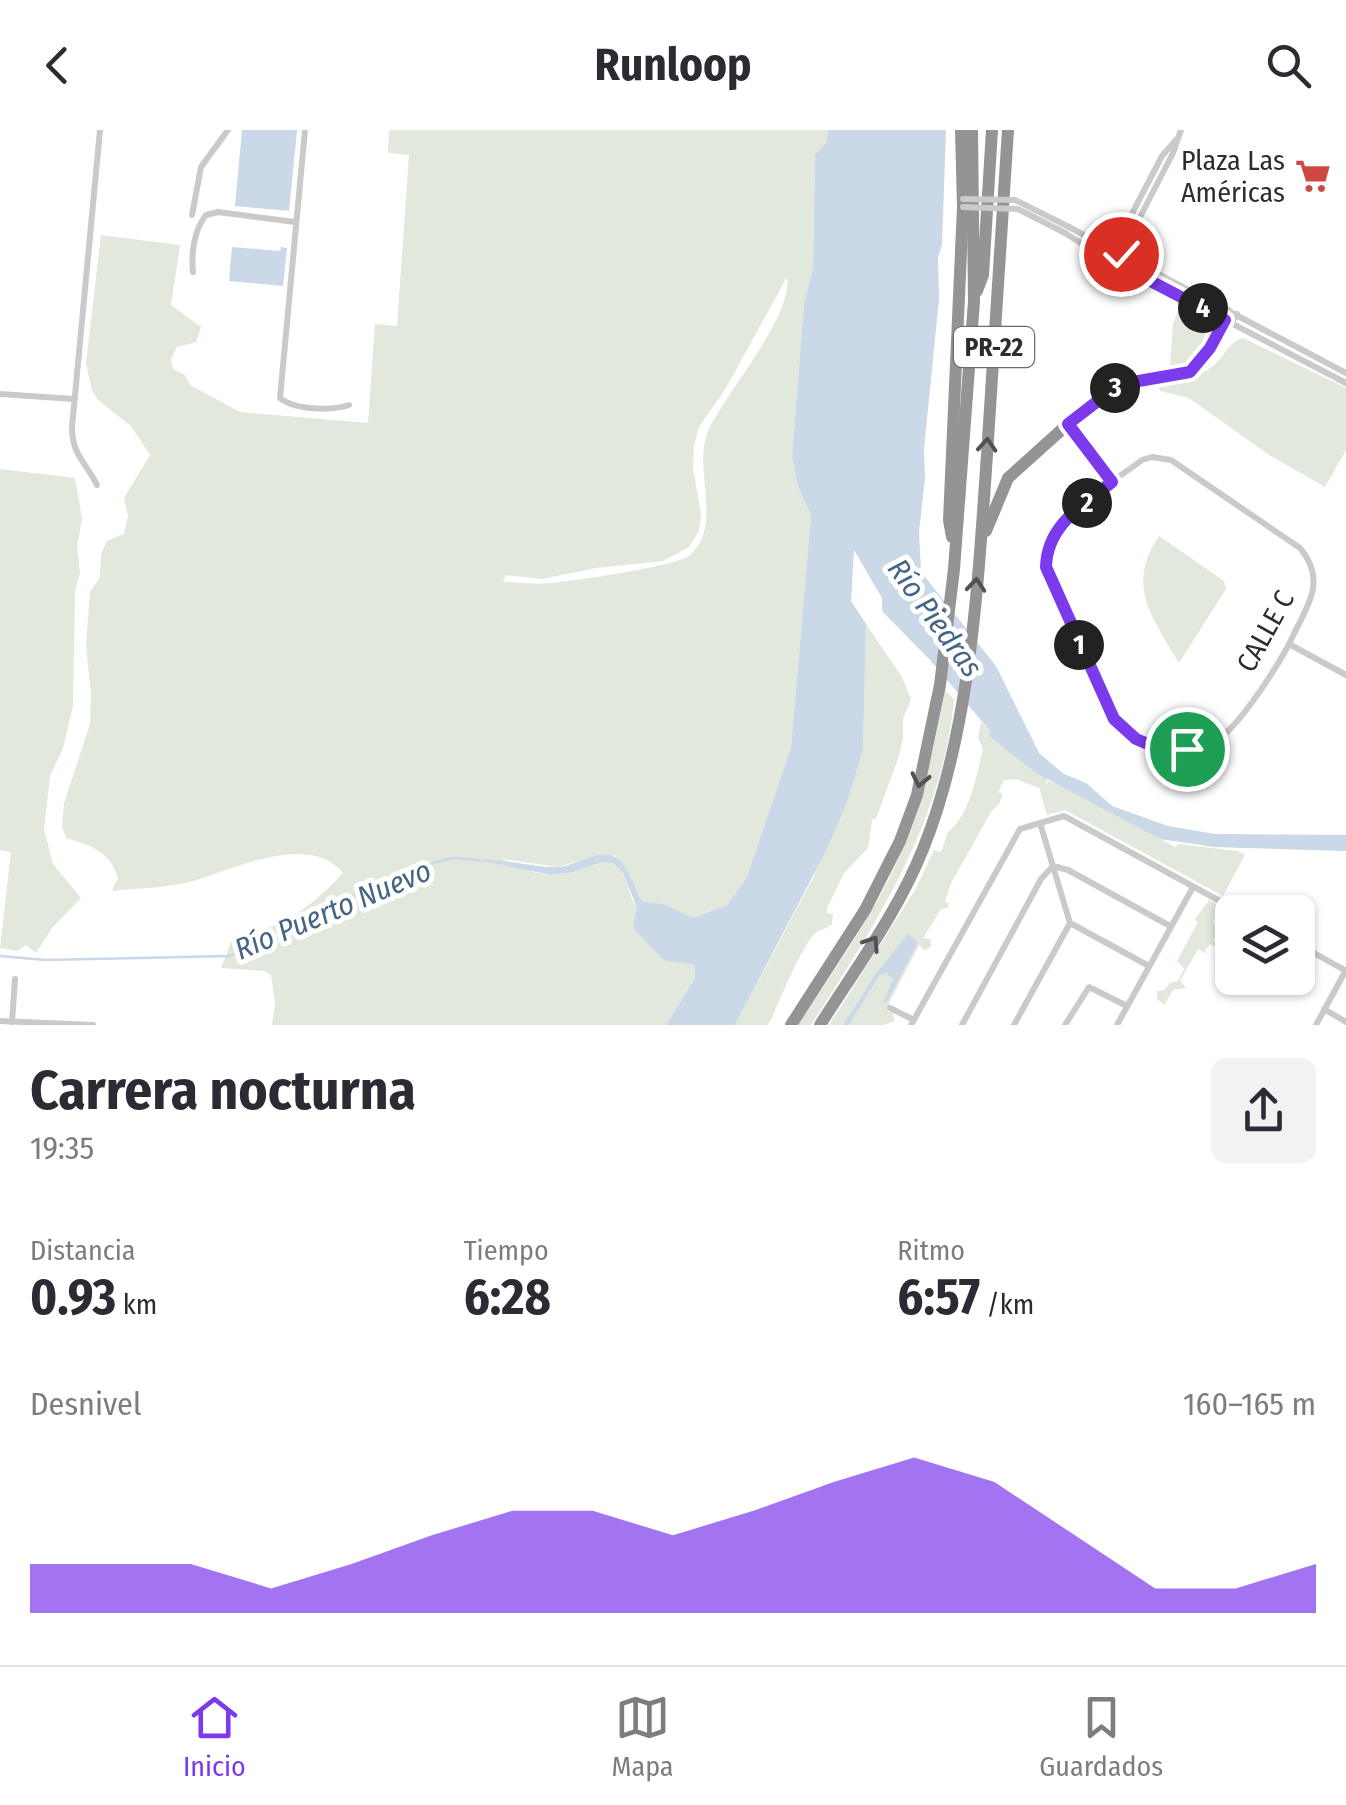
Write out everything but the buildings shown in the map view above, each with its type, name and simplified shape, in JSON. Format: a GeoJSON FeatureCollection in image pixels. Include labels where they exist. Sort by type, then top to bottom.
{"type":"FeatureCollection","features":[{"type":"Feature","properties":{"kind":"highway"},"geometry":{"type":"LineString","coordinates":[[956,554],[949,520],[963,203],[962,130]]}},
{"type":"Feature","properties":{"kind":"highway","name":"PR-22"},"geometry":{"type":"LineString","coordinates":[[790,1025],[874,895],[900,841],[917,795],[940,685],[956,554],[974,301],[972,130]]}},
{"type":"Feature","properties":{"kind":"highway"},"geometry":{"type":"LineString","coordinates":[[974,226],[980,130]]}},
{"type":"Feature","properties":{"kind":"highway"},"geometry":{"type":"LineString","coordinates":[[974,301],[983,275],[992,130]]}},
{"type":"Feature","properties":{"kind":"highway","name":"PR-22"},"geometry":{"type":"LineString","coordinates":[[820,1025],[889,918],[924,848],[960,713],[980,542],[1010,130]]}},
{"type":"Feature","properties":{"kind":"highway"},"geometry":{"type":"LineString","coordinates":[[980,542],[1008,478],[1068,424]]}},
{"type":"Feature","properties":{"kind":"street"},"geometry":{"type":"LineString","coordinates":[[97,485],[86,462],[72,446],[100,130]]}},
{"type":"Feature","properties":{"kind":"street"},"geometry":{"type":"LineString","coordinates":[[192,214],[202,167],[228,130]]}},
{"type":"Feature","properties":{"kind":"street"},"geometry":{"type":"LineString","coordinates":[[305,130],[280,398],[285,403],[326,408],[349,404]]}},
{"type":"Feature","properties":{"kind":"street"},"geometry":{"type":"LineString","coordinates":[[1112,261],[1162,156],[1181,130]]}},
{"type":"Feature","properties":{"kind":"street"},"geometry":{"type":"LineString","coordinates":[[963,203],[1018,209],[1117,252],[1346,374]]}},
{"type":"Feature","properties":{"kind":"street"},"geometry":{"type":"LineString","coordinates":[[193,272],[199,223],[206,215],[218,212],[295,222]]}},
{"type":"Feature","properties":{"kind":"street"},"geometry":{"type":"LineString","coordinates":[[1067,230],[1112,261],[1346,382]]}},
{"type":"Feature","properties":{"kind":"street"},"geometry":{"type":"LineString","coordinates":[[1190,372],[1233,312]]}},
{"type":"Feature","properties":{"kind":"street"},"geometry":{"type":"LineString","coordinates":[[1218,350],[1228,321]]}},
{"type":"Feature","properties":{"kind":"street"},"geometry":{"type":"LineString","coordinates":[[1112,482],[1068,424],[1112,390],[1133,382],[1190,372],[1207,362],[1233,335],[1246,330]]}},
{"type":"Feature","properties":{"kind":"street"},"geometry":{"type":"LineString","coordinates":[[0,394],[74,399]]}},
{"type":"Feature","properties":{"kind":"street","name":"CALLE C"},"geometry":{"type":"LineString","coordinates":[[1142,460],[1171,460],[1300,548],[1313,563],[1316,578],[1289,644],[1226,732],[1187,749],[1160,749],[1136,739],[1114,719],[1046,567],[1056,530],[1142,460]]}},
{"type":"Feature","properties":{"kind":"street"},"geometry":{"type":"LineString","coordinates":[[1289,644],[1346,675]]}},
{"type":"Feature","properties":{"kind":"street"},"geometry":{"type":"LineString","coordinates":[[890,1008],[912,1022],[1017,830],[1066,817],[1215,899]]}},
{"type":"Feature","properties":{"kind":"street"},"geometry":{"type":"LineString","coordinates":[[1040,823],[1070,923],[1148,966]]}},
{"type":"Feature","properties":{"kind":"street"},"geometry":{"type":"LineString","coordinates":[[1053,866],[1068,870],[1170,926]]}},
{"type":"Feature","properties":{"kind":"street"},"geometry":{"type":"LineString","coordinates":[[962,1025],[1041,879],[1053,866]]}},
{"type":"Feature","properties":{"kind":"street"},"geometry":{"type":"LineString","coordinates":[[1117,1025],[1193,887]]}},
{"type":"Feature","properties":{"kind":"street"},"geometry":{"type":"LineString","coordinates":[[1014,1025],[1070,923]]}},
{"type":"Feature","properties":{"kind":"street"},"geometry":{"type":"LineString","coordinates":[[1315,953],[1346,970],[1316,1025]]}},
{"type":"Feature","properties":{"kind":"street"},"geometry":{"type":"LineString","coordinates":[[12,1023],[16,979]]}},
{"type":"Feature","properties":{"kind":"street"},"geometry":{"type":"LineString","coordinates":[[1065,1025],[1086,989],[1094,988],[1126,1006]]}},
{"type":"Feature","properties":{"kind":"street"},"geometry":{"type":"LineString","coordinates":[[1324,1009],[1346,1022]]}},
{"type":"Feature","properties":{"kind":"street"},"geometry":{"type":"LineString","coordinates":[[0,1021],[93,1025]]}},
{"type":"Feature","properties":{"kind":"shaded area"},"geometry":{"type":"Polygon","coordinates":[[[389,130],[828,130],[826,143],[815,156],[813,268],[804,303],[792,457],[798,487],[811,515],[791,747],[747,877],[727,905],[693,918],[664,905],[643,903],[615,856],[602,854],[558,867],[502,859],[546,875],[607,861],[618,866],[640,911],[694,964],[695,978],[666,1025],[272,1025],[275,1003],[271,975],[265,971],[221,968],[231,942],[292,916],[317,899],[343,873],[328,861],[290,854],[190,882],[112,891],[118,878],[110,861],[91,847],[66,838],[62,827],[64,803],[90,724],[86,646],[90,592],[100,577],[101,554],[107,541],[124,534],[128,516],[124,498],[150,455],[131,426],[92,391],[86,363],[101,235],[180,245],[171,305],[201,327],[196,342],[177,347],[171,359],[173,369],[185,375],[190,385],[240,412],[368,423],[375,324],[397,326],[409,155],[388,153],[389,130]],[[787,277],[726,388],[699,427],[693,468],[701,514],[699,531],[689,547],[663,561],[542,579],[506,575],[503,582],[543,584],[600,576],[665,564],[690,555],[705,528],[703,462],[708,431],[769,333],[786,293],[787,277]]]}},
{"type":"Feature","properties":{"kind":"shaded area"},"geometry":{"type":"Polygon","coordinates":[[[1181,303],[1219,323],[1197,363],[1175,372],[1170,366],[1173,323],[1181,303]]]}},
{"type":"Feature","properties":{"kind":"shaded area"},"geometry":{"type":"Polygon","coordinates":[[[1243,338],[1346,388],[1346,450],[1325,487],[1269,455],[1189,398],[1160,391],[1158,384],[1208,370],[1234,342],[1243,338]]]}},
{"type":"Feature","properties":{"kind":"shaded area"},"geometry":{"type":"Polygon","coordinates":[[[0,469],[75,478],[82,519],[77,547],[80,572],[75,592],[73,706],[63,748],[50,776],[44,829],[53,864],[81,898],[52,928],[36,953],[26,945],[17,951],[0,948],[11,852],[0,850],[0,469]]]}},
{"type":"Feature","properties":{"kind":"shaded area"},"geometry":{"type":"Polygon","coordinates":[[[1159,536],[1224,581],[1226,589],[1179,663],[1146,601],[1144,571],[1159,536]]]}},
{"type":"Feature","properties":{"kind":"shaded area"},"geometry":{"type":"Polygon","coordinates":[[[866,624],[902,677],[911,699],[903,719],[899,756],[876,819],[872,820],[868,848],[844,873],[827,908],[827,913],[833,914],[832,924],[817,932],[805,947],[767,1025],[735,1025],[812,880],[847,803],[863,750],[866,624]]]}},
{"type":"Feature","properties":{"kind":"shaded area"},"geometry":{"type":"Polygon","coordinates":[[[945,690],[954,700],[947,745],[921,830],[882,910],[835,987],[811,1025],[798,1025],[867,918],[899,858],[923,788],[945,690]]]}},
{"type":"Feature","properties":{"kind":"shaded area"},"geometry":{"type":"Polygon","coordinates":[[[981,722],[990,731],[990,737],[1047,778],[1046,784],[1049,781],[1064,787],[1175,847],[1178,844],[1245,855],[1221,895],[1065,810],[1047,815],[1039,788],[1016,779],[1004,780],[998,792],[1003,794],[999,804],[950,885],[945,902],[949,903],[948,908],[941,909],[923,938],[931,939],[931,947],[924,950],[919,945],[889,1003],[888,1012],[892,1012],[895,1021],[884,1025],[849,1025],[884,974],[874,976],[843,1025],[829,1025],[915,890],[934,850],[941,852],[948,832],[962,816],[983,749],[978,737],[981,722]],[[902,970],[886,973],[893,980],[887,1002],[902,970]]]}},
{"type":"Feature","properties":{"kind":"shaded area"},"geometry":{"type":"Polygon","coordinates":[[[1209,900],[1215,904],[1215,947],[1210,944],[1205,950],[1207,954],[1198,949],[1180,981],[1186,988],[1173,990],[1164,1005],[1157,999],[1157,991],[1178,981],[1184,969],[1177,961],[1198,922],[1195,919],[1209,900]]]}},
{"type":"Feature","properties":{"kind":"water"},"geometry":{"type":"Polygon","coordinates":[[[242,130],[297,130],[289,211],[235,206],[242,130]]]}},
{"type":"Feature","properties":{"kind":"water","name":"Río Piedras"},"geometry":{"type":"Polygon","coordinates":[[[828,130],[946,130],[939,299],[919,532],[921,572],[996,666],[1039,753],[1064,774],[1086,783],[1112,806],[1168,826],[1215,834],[1346,835],[1346,851],[1214,847],[1160,839],[1036,773],[990,737],[990,731],[930,660],[882,611],[882,598],[854,550],[851,601],[866,624],[863,750],[847,803],[735,1025],[666,1025],[695,978],[694,964],[665,961],[633,928],[637,908],[623,873],[613,863],[601,862],[551,875],[478,860],[559,867],[607,854],[627,870],[643,902],[664,904],[693,918],[727,905],[747,877],[791,747],[811,515],[798,487],[792,457],[804,303],[813,268],[815,155],[826,143],[828,130]]]}},
{"type":"Feature","properties":{"kind":"water"},"geometry":{"type":"Polygon","coordinates":[[[232,247],[280,251],[281,247],[287,248],[283,286],[229,281],[232,247]]]}},
{"type":"Feature","properties":{"kind":"water"},"geometry":{"type":"Polygon","coordinates":[[[908,934],[918,942],[887,1002],[882,1004],[893,980],[886,973],[879,976],[849,1025],[843,1025],[874,976],[908,934]]]}},
{"type":"Feature","properties":{"kind":"waterway","name":"Río Puerto Nuevo"},"geometry":{"type":"LineString","coordinates":[[0,956],[46,960],[229,956],[284,937],[350,896],[373,895],[433,863],[453,858],[479,860]]}},
{"type":"Feature","properties":{"kind":"place","name":"Plaza Las Américas"},"geometry":{"type":"Point","coordinates":[1313,176]}},
{"type":"Feature","properties":{"kind":"route"},"geometry":{"type":"LineString","coordinates":[[1121,254],[1116,263],[1225,320],[1210,348],[1190,372],[1133,382],[1112,390],[1068,424],[1112,482],[1056,530],[1046,567],[1050,584],[1114,719],[1136,739],[1160,749],[1187,749]]}}]}
